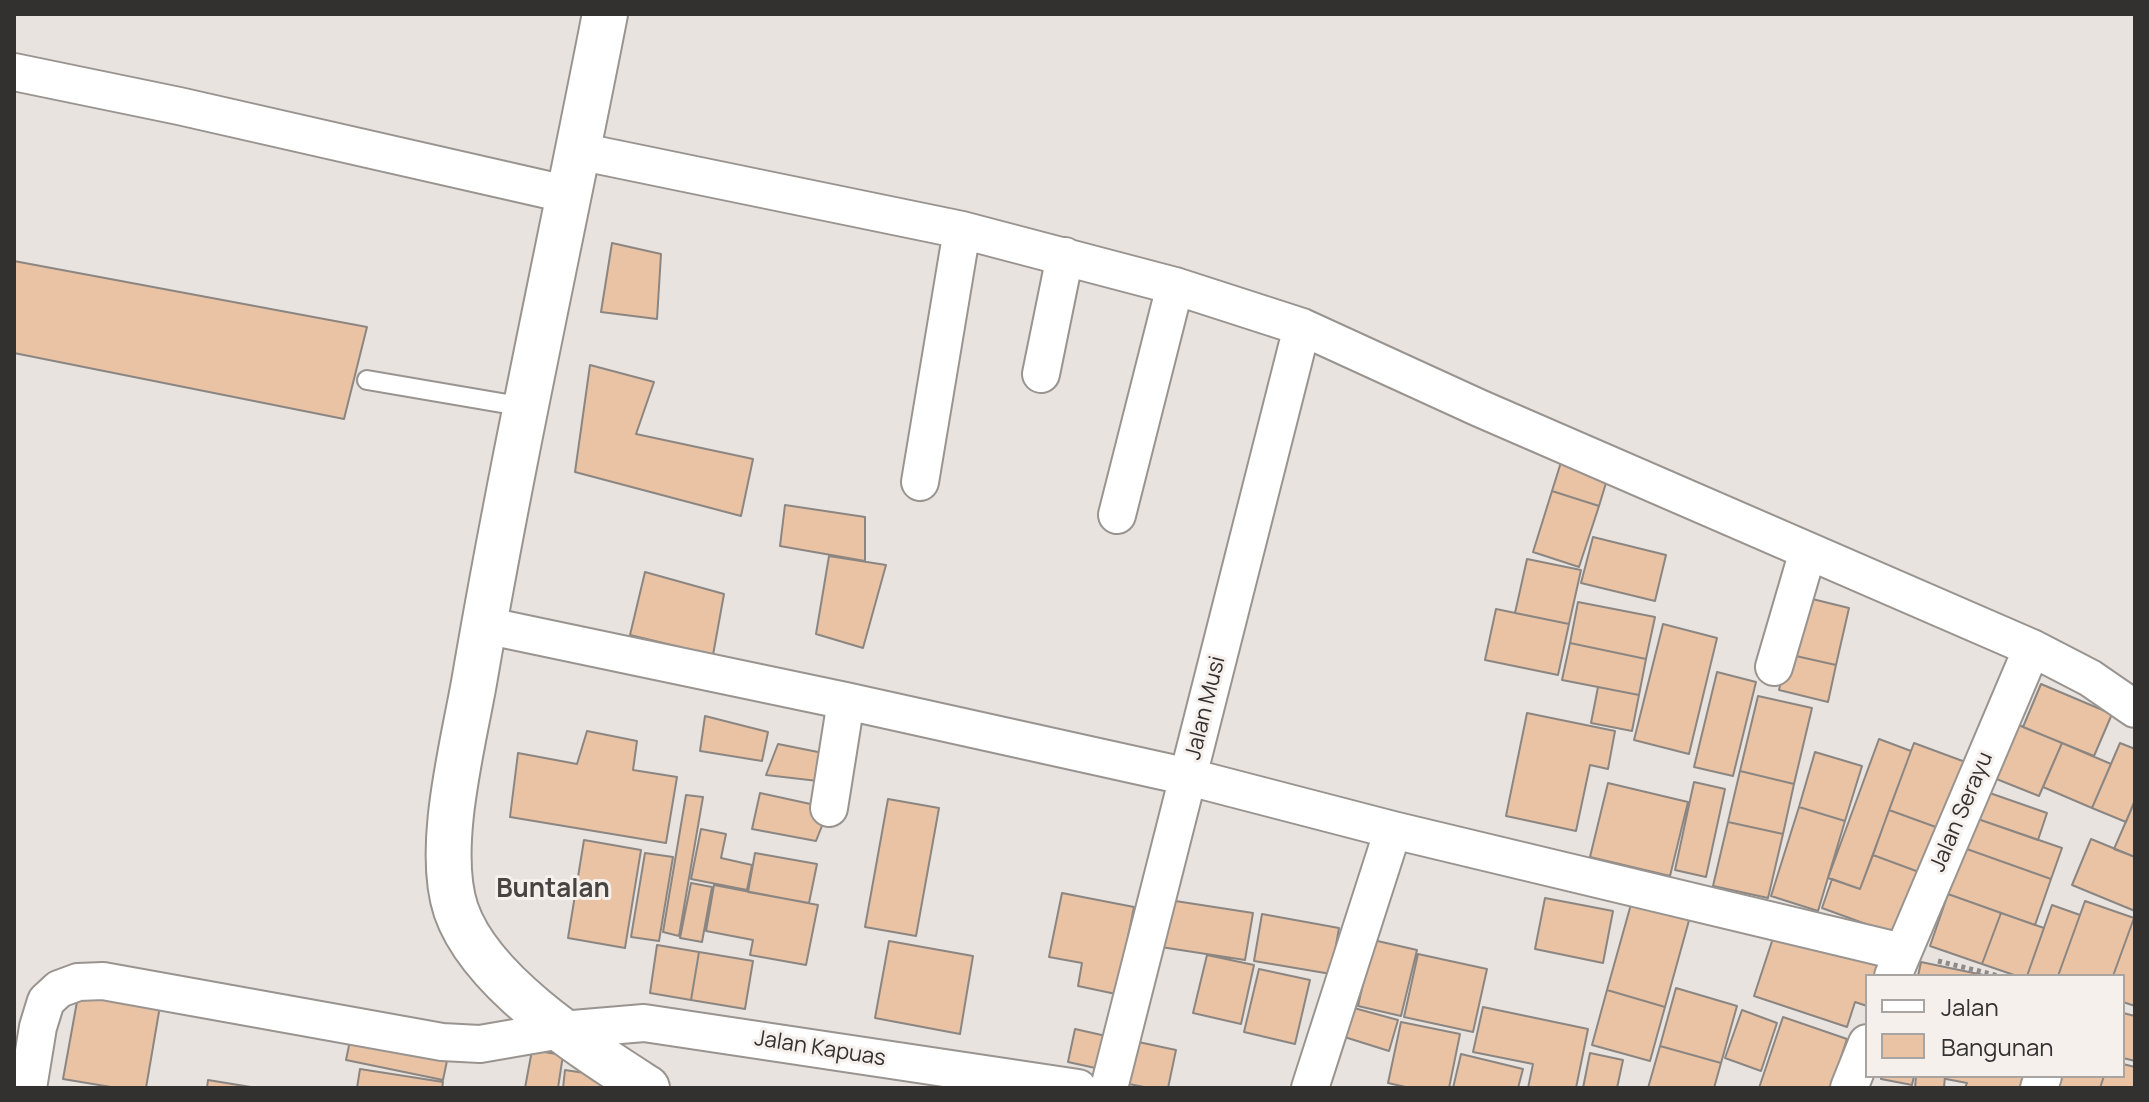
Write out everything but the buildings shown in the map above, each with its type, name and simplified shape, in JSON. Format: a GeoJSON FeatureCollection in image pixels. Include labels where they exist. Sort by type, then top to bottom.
{"type":"FeatureCollection","features":[{"type":"Feature","properties":{"kind":"main road"},"geometry":{"type":"LineString","coordinates":[[605,14],[525,407],[449,829],[455,907],[465,932],[513,989],[626,1081]]}},
{"type":"Feature","properties":{"kind":"street"},"geometry":{"type":"LineString","coordinates":[[14,72],[179,106],[570,195]]}},
{"type":"Feature","properties":{"kind":"street"},"geometry":{"type":"LineString","coordinates":[[578,151],[962,230],[1175,286],[1302,327],[1479,408],[2032,648],[2133,698]]}},
{"type":"Feature","properties":{"kind":"street"},"geometry":{"type":"LineString","coordinates":[[920,482],[962,230]]}},
{"type":"Feature","properties":{"kind":"street"},"geometry":{"type":"LineString","coordinates":[[1041,374],[1065,256]]}},
{"type":"Feature","properties":{"kind":"street"},"geometry":{"type":"LineString","coordinates":[[1117,515],[1175,286]]}},
{"type":"Feature","properties":{"kind":"street","name":"Jalan Musi"},"geometry":{"type":"LineString","coordinates":[[1109,1088],[1302,327]]}},
{"type":"Feature","properties":{"kind":"street"},"geometry":{"type":"LineString","coordinates":[[1774,667],[1808,551]]}},
{"type":"Feature","properties":{"kind":"street"},"geometry":{"type":"LineString","coordinates":[[484,625],[1189,777],[1898,964]]}},
{"type":"Feature","properties":{"kind":"street","name":"Jalan Serayu"},"geometry":{"type":"LineString","coordinates":[[1898,964],[2032,648]]}},
{"type":"Feature","properties":{"kind":"street"},"geometry":{"type":"LineString","coordinates":[[829,808],[846,701]]}},
{"type":"Feature","properties":{"kind":"street"},"geometry":{"type":"LineString","coordinates":[[1310,1088],[1393,830]]}},
{"type":"Feature","properties":{"kind":"street","name":"Jalan Kapuas"},"geometry":{"type":"LineString","coordinates":[[28,1088],[38,1027],[46,1001],[59,989],[78,982],[103,981],[442,1042],[480,1044],[561,1030],[644,1023],[1078,1088]]}},
{"type":"Feature","properties":{"kind":"street"},"geometry":{"type":"LineString","coordinates":[[1849,1088],[1865,1048]]}},
{"type":"Feature","properties":{"kind":"lane"},"geometry":{"type":"LineString","coordinates":[[367,380],[525,407]]}},
{"type":"Feature","properties":{"kind":"path"},"geometry":{"type":"LineString","coordinates":[[1898,964],[1982,974]]}},
{"type":"Feature","properties":{"kind":"district","name":"Buntalan"},"geometry":{"type":"Point","coordinates":[553,890]}}]}
